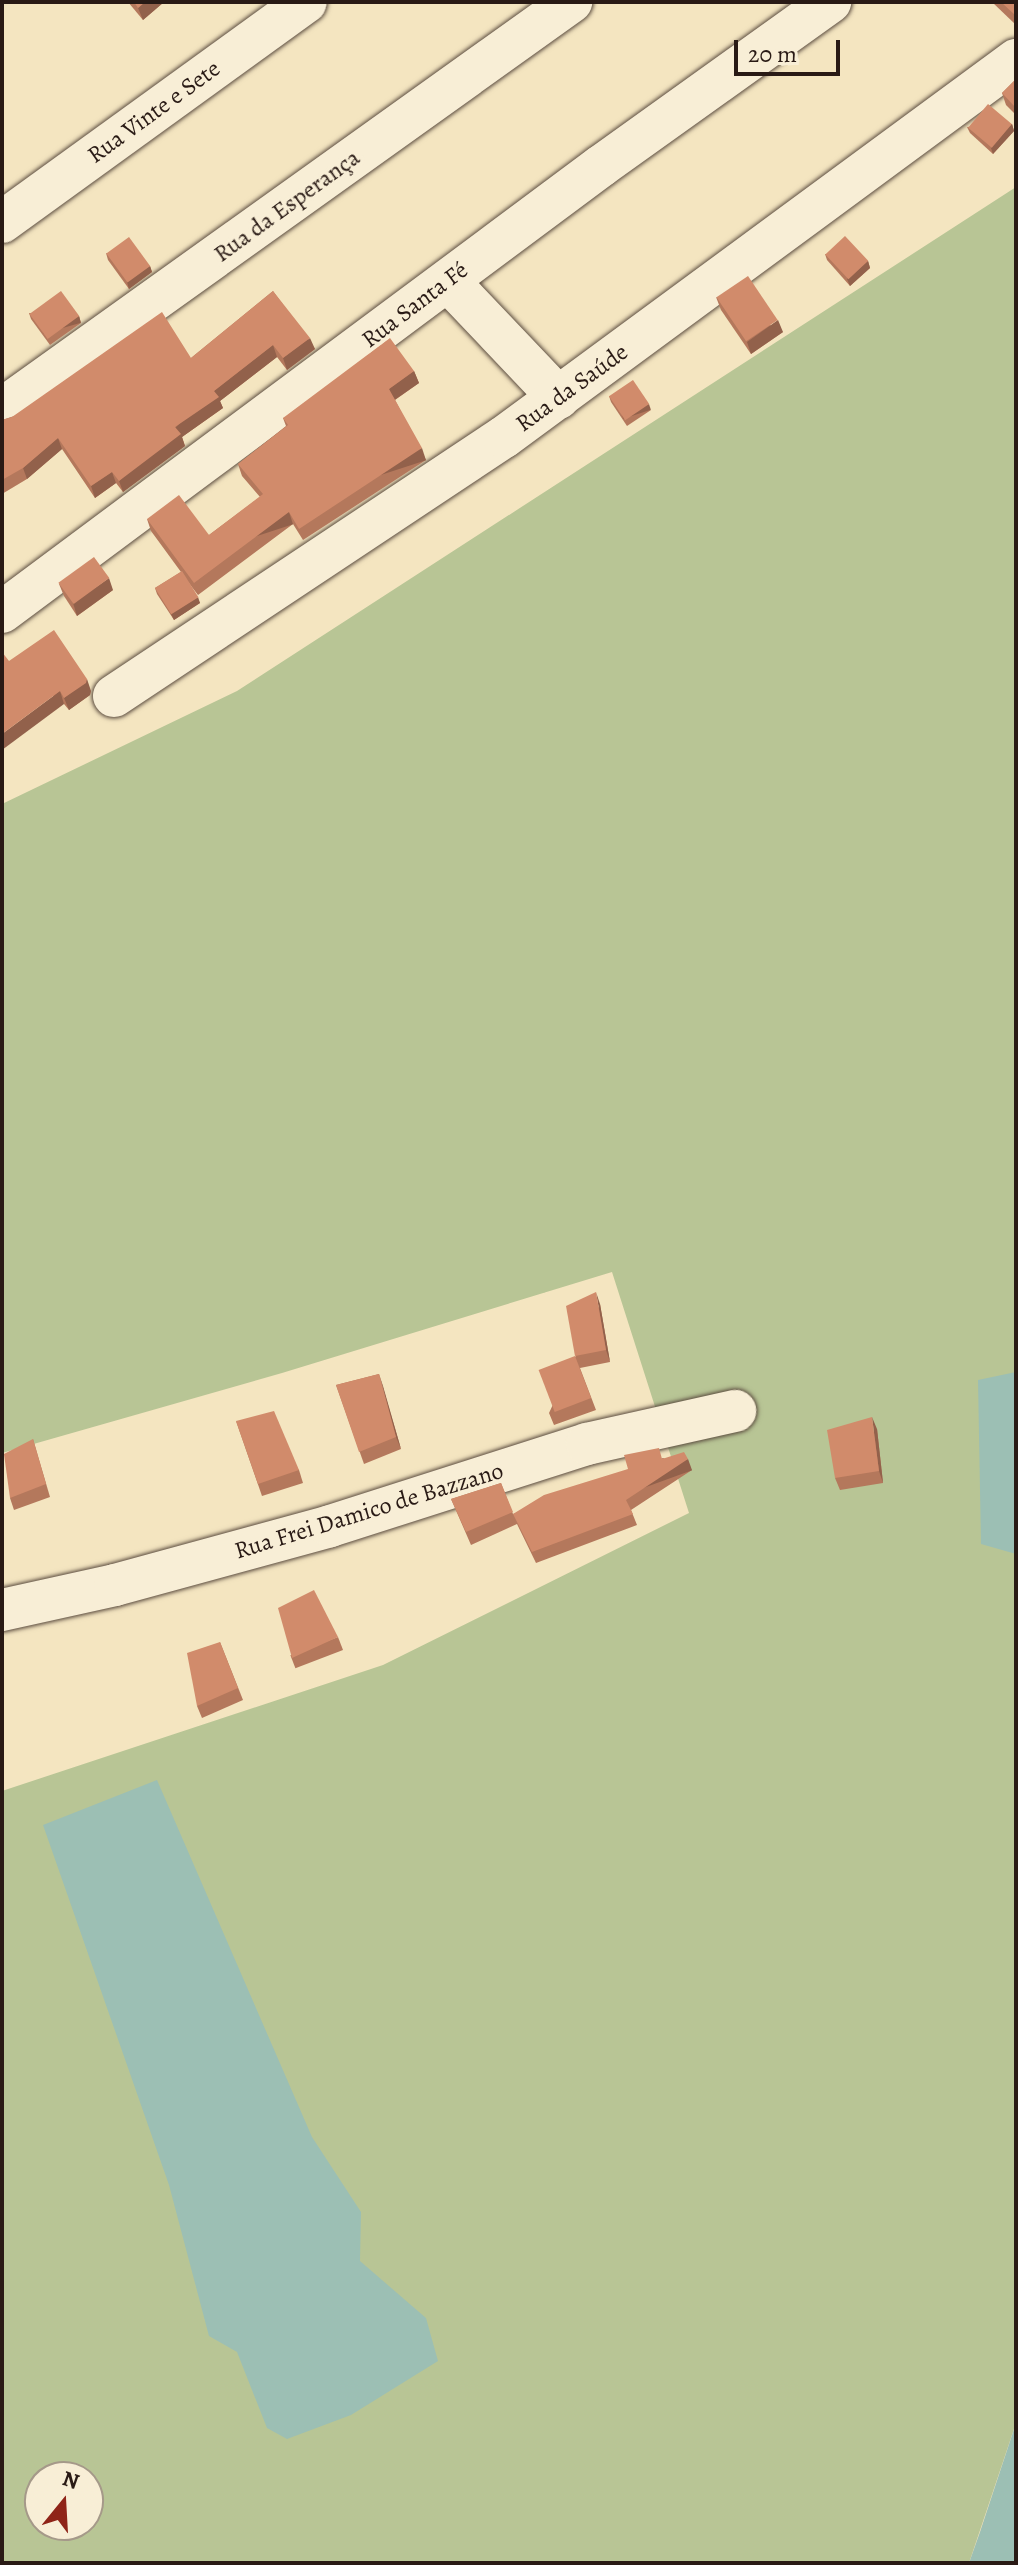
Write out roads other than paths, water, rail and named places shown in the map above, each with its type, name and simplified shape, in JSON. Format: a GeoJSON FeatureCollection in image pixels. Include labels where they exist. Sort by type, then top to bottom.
{"type":"FeatureCollection","features":[{"type":"Feature","properties":{"kind":"street","name":"Rua Vinte e Sete"},"geometry":{"type":"LineString","coordinates":[[2,222],[306,2]]}},
{"type":"Feature","properties":{"kind":"street","name":"Rua da Esperança"},"geometry":{"type":"LineString","coordinates":[[2,409],[571,2]]}},
{"type":"Feature","properties":{"kind":"street","name":"Rua Santa Fé"},"geometry":{"type":"LineString","coordinates":[[2,612],[830,2]]}},
{"type":"Feature","properties":{"kind":"street","name":"Rua da Saúde"},"geometry":{"type":"LineString","coordinates":[[114,696],[559,398],[1016,60]]}},
{"type":"Feature","properties":{"kind":"street"},"geometry":{"type":"LineString","coordinates":[[448,281],[559,398]]}},
{"type":"Feature","properties":{"kind":"street","name":"Rua Frei Damico de Bazzano"},"geometry":{"type":"LineString","coordinates":[[2,1610],[115,1585],[314,1530],[587,1444],[735,1411]]}},
{"type":"Feature","properties":{"kind":"water"},"geometry":{"type":"Polygon","coordinates":[[[1016,1372],[1016,1554],[981,1544],[978,1380],[1016,1372]]]}},
{"type":"Feature","properties":{"kind":"water"},"geometry":{"type":"Polygon","coordinates":[[[157,1780],[312,2137],[361,2212],[360,2261],[426,2318],[438,2361],[351,2415],[287,2439],[267,2428],[237,2352],[209,2336],[169,2185],[43,1825],[157,1780]]]}},
{"type":"Feature","properties":{"kind":"water"},"geometry":{"type":"Polygon","coordinates":[[[1016,2423],[1016,2563],[969,2563],[980,2532],[1016,2423]]]}}]}
